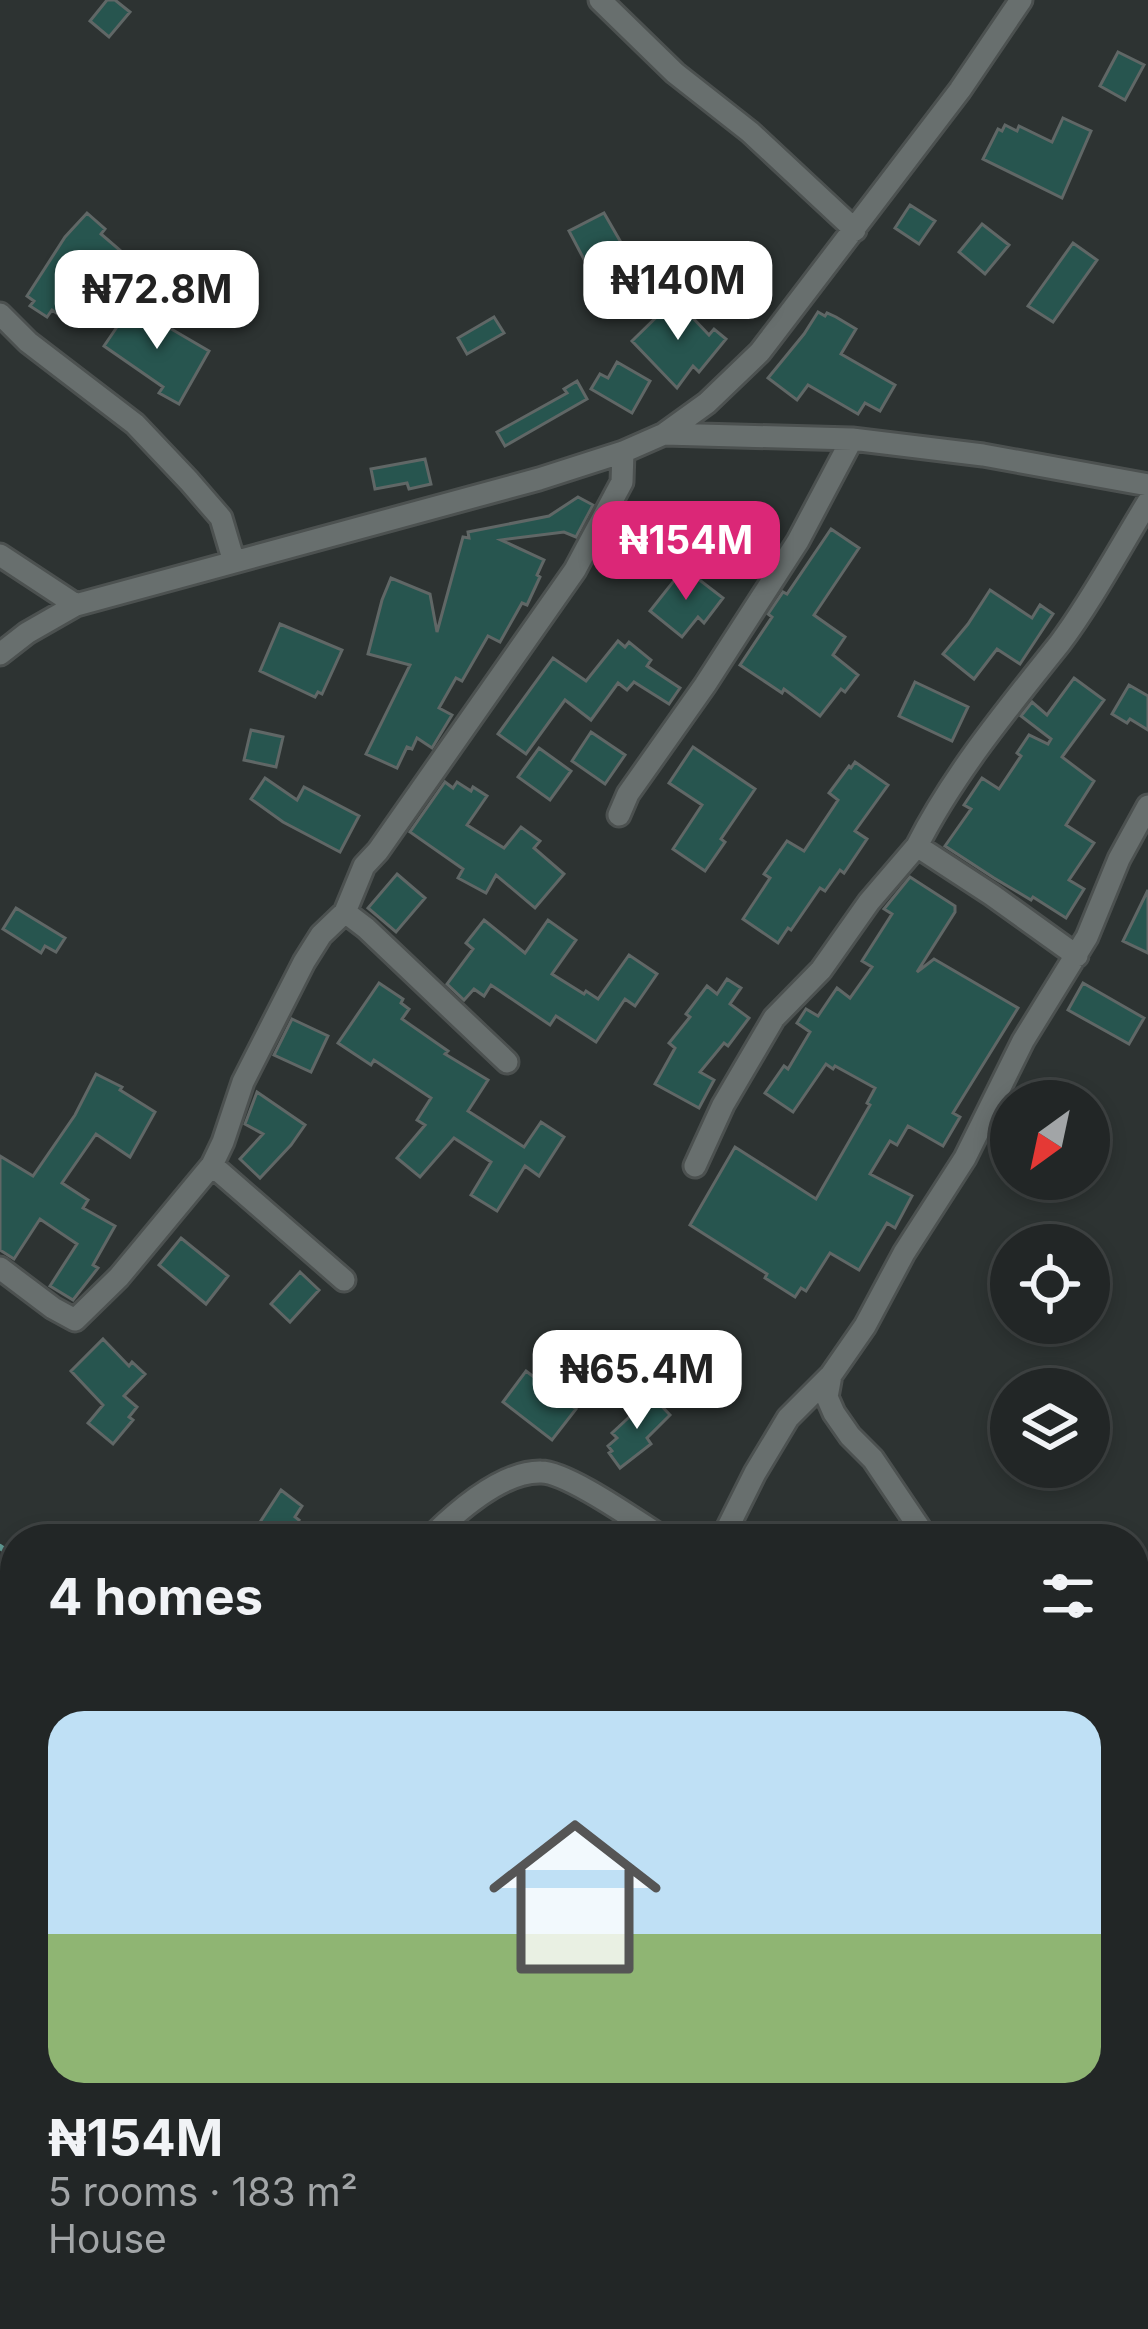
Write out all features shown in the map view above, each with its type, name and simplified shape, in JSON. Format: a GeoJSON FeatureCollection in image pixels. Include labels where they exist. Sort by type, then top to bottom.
{"type":"FeatureCollection","features":[{"type":"Feature","properties":{"kind":"street"},"geometry":{"type":"LineString","coordinates":[[600,0],[675,73],[750,132],[854,230]]}},
{"type":"Feature","properties":{"kind":"street"},"geometry":{"type":"LineString","coordinates":[[0,654],[76,605],[539,478],[664,434],[707,403],[760,352],[960,90],[1021,0]]}},
{"type":"Feature","properties":{"kind":"street"},"geometry":{"type":"LineString","coordinates":[[0,314],[28,342],[136,424],[221,518],[234,562]]}},
{"type":"Feature","properties":{"kind":"street"},"geometry":{"type":"LineString","coordinates":[[664,434],[852,439],[983,454],[1148,485]]}},
{"type":"Feature","properties":{"kind":"street"},"geometry":{"type":"LineString","coordinates":[[619,815],[628,794],[798,541],[852,439]]}},
{"type":"Feature","properties":{"kind":"street"},"geometry":{"type":"LineString","coordinates":[[0,1268],[75,1320],[119,1277],[212,1165],[242,1082],[304,962],[321,935],[345,912],[364,866],[574,570],[622,482],[623,452]]}},
{"type":"Feature","properties":{"kind":"street"},"geometry":{"type":"LineString","coordinates":[[695,1166],[774,1018],[821,970],[916,846],[1034,672],[1062,640],[1148,502]]}},
{"type":"Feature","properties":{"kind":"street"},"geometry":{"type":"LineString","coordinates":[[0,555],[76,605]]}},
{"type":"Feature","properties":{"kind":"street"},"geometry":{"type":"LineString","coordinates":[[730,1524],[788,1418],[831,1375],[865,1326],[904,1252],[965,1158],[1023,1041],[1077,956],[1148,806]]}},
{"type":"Feature","properties":{"kind":"street"},"geometry":{"type":"LineString","coordinates":[[916,846],[1077,956]]}},
{"type":"Feature","properties":{"kind":"street"},"geometry":{"type":"LineString","coordinates":[[345,912],[507,1062]]}},
{"type":"Feature","properties":{"kind":"street"},"geometry":{"type":"LineString","coordinates":[[212,1165],[344,1280]]}},
{"type":"Feature","properties":{"kind":"street"},"geometry":{"type":"LineString","coordinates":[[831,1375],[827,1397],[834,1413],[873,1459],[917,1524]]}},
{"type":"Feature","properties":{"kind":"street"},"geometry":{"type":"LineString","coordinates":[[445,1524],[471,1500],[506,1480],[541,1472],[568,1480],[640,1524]]}},
{"type":"Feature","properties":{"kind":"building"},"geometry":{"type":"Polygon","coordinates":[[[107,0],[115,0],[130,12],[109,37],[90,21],[107,0]]]}},
{"type":"Feature","properties":{"kind":"building"},"geometry":{"type":"Polygon","coordinates":[[[1118,52],[1144,65],[1125,100],[1100,86],[1118,52]]]}},
{"type":"Feature","properties":{"kind":"building"},"geometry":{"type":"Polygon","coordinates":[[[1063,118],[1091,131],[1062,198],[983,159],[998,129],[1002,131],[1005,125],[1017,131],[1019,126],[1052,142],[1063,118]]]}},
{"type":"Feature","properties":{"kind":"building"},"geometry":{"type":"Polygon","coordinates":[[[910,205],[935,221],[919,244],[895,228],[910,205]]]}},
{"type":"Feature","properties":{"kind":"building"},"geometry":{"type":"Polygon","coordinates":[[[87,213],[105,229],[101,234],[129,258],[109,280],[96,268],[69,308],[65,306],[59,315],[52,310],[47,317],[30,306],[34,301],[27,296],[65,237],[87,213]]]}},
{"type":"Feature","properties":{"kind":"building"},"geometry":{"type":"Polygon","coordinates":[[[604,213],[623,246],[587,265],[569,231],[604,213]]]}},
{"type":"Feature","properties":{"kind":"building"},"geometry":{"type":"Polygon","coordinates":[[[982,224],[1009,245],[985,274],[959,252],[982,224]]]}},
{"type":"Feature","properties":{"kind":"building"},"geometry":{"type":"Polygon","coordinates":[[[1073,243],[1097,260],[1053,322],[1028,306],[1073,243]]]}},
{"type":"Feature","properties":{"kind":"building"},"geometry":{"type":"Polygon","coordinates":[[[675,299],[709,335],[714,329],[726,339],[699,372],[693,366],[677,388],[632,341],[675,299]]]}},
{"type":"Feature","properties":{"kind":"building"},"geometry":{"type":"Polygon","coordinates":[[[134,302],[209,351],[179,404],[159,393],[163,387],[104,346],[134,302]]]}},
{"type":"Feature","properties":{"kind":"building"},"geometry":{"type":"Polygon","coordinates":[[[818,312],[856,329],[841,354],[895,385],[880,411],[865,403],[858,414],[808,385],[797,400],[768,378],[818,312]]]}},
{"type":"Feature","properties":{"kind":"building"},"geometry":{"type":"Polygon","coordinates":[[[494,317],[504,333],[467,354],[458,338],[494,317]]]}},
{"type":"Feature","properties":{"kind":"building"},"geometry":{"type":"Polygon","coordinates":[[[617,362],[650,381],[632,413],[591,389],[600,374],[608,378],[617,362]]]}},
{"type":"Feature","properties":{"kind":"building"},"geometry":{"type":"Polygon","coordinates":[[[577,381],[587,399],[505,446],[497,432],[567,393],[564,389],[577,381]]]}},
{"type":"Feature","properties":{"kind":"building"},"geometry":{"type":"Polygon","coordinates":[[[425,459],[431,484],[375,489],[371,469],[425,459]]]}},
{"type":"Feature","properties":{"kind":"building"},"geometry":{"type":"Polygon","coordinates":[[[578,497],[593,505],[576,537],[564,532],[501,540],[544,560],[540,577],[527,605],[522,603],[500,642],[488,636],[462,681],[456,678],[439,708],[452,715],[432,748],[417,738],[397,768],[366,754],[410,665],[368,654],[391,578],[430,594],[437,632],[468,532],[549,516],[578,497]]]}},
{"type":"Feature","properties":{"kind":"building"},"geometry":{"type":"Polygon","coordinates":[[[831,529],[859,548],[814,615],[845,637],[833,655],[858,675],[820,716],[740,665],[772,617],[768,614],[831,529]]]}},
{"type":"Feature","properties":{"kind":"building"},"geometry":{"type":"Polygon","coordinates":[[[684,568],[723,598],[704,623],[698,617],[682,637],[650,611],[684,568]]]}},
{"type":"Feature","properties":{"kind":"building"},"geometry":{"type":"Polygon","coordinates":[[[990,590],[1032,618],[1040,605],[1053,614],[1020,664],[997,649],[974,679],[943,654],[990,590]]]}},
{"type":"Feature","properties":{"kind":"building"},"geometry":{"type":"Polygon","coordinates":[[[280,624],[342,650],[322,694],[315,697],[260,671],[280,624]]]}},
{"type":"Feature","properties":{"kind":"building"},"geometry":{"type":"Polygon","coordinates":[[[618,641],[625,647],[629,642],[651,660],[647,666],[680,688],[669,704],[634,682],[627,690],[618,683],[591,720],[565,700],[526,754],[498,734],[553,658],[586,681],[618,641]]]}},
{"type":"Feature","properties":{"kind":"building"},"geometry":{"type":"Polygon","coordinates":[[[1074,678],[1104,700],[1062,757],[1094,781],[1066,825],[1094,843],[1069,880],[1084,889],[1066,918],[945,846],[971,809],[964,805],[982,778],[999,789],[1029,735],[1048,744],[1051,739],[1021,716],[1032,702],[1047,715],[1074,678]]]}},
{"type":"Feature","properties":{"kind":"building"},"geometry":{"type":"Polygon","coordinates":[[[915,682],[968,707],[952,741],[899,716],[915,682]]]}},
{"type":"Feature","properties":{"kind":"building"},"geometry":{"type":"Polygon","coordinates":[[[1129,685],[1148,696],[1148,730],[1112,714],[1129,685]]]}},
{"type":"Feature","properties":{"kind":"building"},"geometry":{"type":"Polygon","coordinates":[[[251,730],[283,737],[276,767],[244,760],[251,730]]]}},
{"type":"Feature","properties":{"kind":"building"},"geometry":{"type":"Polygon","coordinates":[[[591,732],[625,755],[605,784],[572,761],[591,732]]]}},
{"type":"Feature","properties":{"kind":"building"},"geometry":{"type":"Polygon","coordinates":[[[693,747],[755,789],[705,871],[673,849],[702,805],[669,783],[693,747]]]}},
{"type":"Feature","properties":{"kind":"building"},"geometry":{"type":"Polygon","coordinates":[[[539,748],[571,771],[550,800],[518,777],[539,748]]]}},
{"type":"Feature","properties":{"kind":"building"},"geometry":{"type":"Polygon","coordinates":[[[855,762],[888,785],[855,831],[867,839],[844,873],[840,870],[825,891],[820,888],[778,943],[743,919],[770,878],[764,874],[787,841],[804,851],[838,800],[829,793],[855,762]]]}},
{"type":"Feature","properties":{"kind":"building"},"geometry":{"type":"Polygon","coordinates":[[[265,778],[297,800],[304,787],[359,816],[340,852],[251,799],[265,778]]]}},
{"type":"Feature","properties":{"kind":"building"},"geometry":{"type":"Polygon","coordinates":[[[445,782],[453,788],[457,782],[471,791],[473,787],[487,796],[467,825],[504,848],[521,827],[540,841],[534,848],[564,874],[535,908],[496,875],[486,893],[458,878],[463,869],[410,832],[445,782]]]}},
{"type":"Feature","properties":{"kind":"building"},"geometry":{"type":"Polygon","coordinates":[[[397,874],[425,898],[396,932],[368,908],[397,874]]]}},
{"type":"Feature","properties":{"kind":"building"},"geometry":{"type":"Polygon","coordinates":[[[910,877],[955,906],[917,972],[934,959],[1018,1008],[953,1113],[960,1117],[943,1146],[908,1126],[897,1145],[890,1141],[870,1174],[912,1196],[895,1228],[887,1223],[859,1270],[830,1253],[806,1291],[801,1288],[795,1297],[690,1225],[735,1147],[816,1199],[875,1088],[826,1064],[793,1112],[765,1093],[784,1066],[788,1069],[810,1032],[797,1023],[806,1009],[818,1016],[837,988],[850,998],[872,967],[862,961],[892,914],[884,909],[910,877]]]}},
{"type":"Feature","properties":{"kind":"building"},"geometry":{"type":"Polygon","coordinates":[[[1148,890],[1148,953],[1123,941],[1148,890]]]}},
{"type":"Feature","properties":{"kind":"building"},"geometry":{"type":"Polygon","coordinates":[[[16,908],[65,938],[56,952],[45,946],[41,953],[3,929],[16,908]]]}},
{"type":"Feature","properties":{"kind":"building"},"geometry":{"type":"Polygon","coordinates":[[[484,920],[525,953],[548,920],[576,940],[552,974],[598,999],[629,955],[657,974],[635,1006],[625,999],[596,1042],[556,1016],[550,1025],[491,985],[484,996],[474,989],[464,1000],[447,984],[473,949],[466,943],[484,920]]]}},
{"type":"Feature","properties":{"kind":"building"},"geometry":{"type":"Polygon","coordinates":[[[727,979],[741,988],[730,1004],[749,1018],[700,1072],[714,1080],[699,1108],[655,1084],[675,1048],[669,1043],[690,1017],[686,1014],[707,986],[717,994],[727,979]]]}},
{"type":"Feature","properties":{"kind":"building"},"geometry":{"type":"Polygon","coordinates":[[[379,983],[403,999],[401,1003],[409,1009],[402,1019],[448,1051],[445,1054],[488,1080],[468,1111],[524,1147],[541,1122],[564,1137],[539,1176],[525,1166],[497,1211],[471,1195],[491,1162],[454,1138],[420,1177],[397,1158],[425,1125],[417,1120],[431,1098],[374,1060],[371,1065],[338,1043],[379,983]]]}},
{"type":"Feature","properties":{"kind":"building"},"geometry":{"type":"Polygon","coordinates":[[[1083,983],[1144,1018],[1129,1044],[1068,1010],[1083,983]]]}},
{"type":"Feature","properties":{"kind":"building"},"geometry":{"type":"Polygon","coordinates":[[[292,1019],[328,1036],[311,1072],[274,1055],[292,1019]]]}},
{"type":"Feature","properties":{"kind":"building"},"geometry":{"type":"Polygon","coordinates":[[[96,1074],[155,1112],[130,1157],[96,1134],[62,1183],[88,1200],[83,1208],[115,1226],[93,1265],[98,1268],[73,1300],[50,1286],[77,1244],[40,1219],[14,1259],[0,1250],[0,1156],[33,1176],[75,1115],[96,1074]]]}},
{"type":"Feature","properties":{"kind":"building"},"geometry":{"type":"Polygon","coordinates":[[[257,1092],[305,1125],[260,1178],[240,1159],[263,1134],[245,1124],[257,1092]]]}},
{"type":"Feature","properties":{"kind":"building"},"geometry":{"type":"Polygon","coordinates":[[[181,1238],[228,1276],[206,1304],[159,1265],[181,1238]]]}},
{"type":"Feature","properties":{"kind":"building"},"geometry":{"type":"Polygon","coordinates":[[[300,1272],[319,1290],[290,1322],[271,1304],[300,1272]]]}},
{"type":"Feature","properties":{"kind":"building"},"geometry":{"type":"Polygon","coordinates":[[[103,1339],[129,1366],[132,1362],[145,1374],[124,1396],[137,1407],[129,1417],[133,1420],[113,1444],[88,1423],[103,1405],[71,1371],[103,1339]]]}},
{"type":"Feature","properties":{"kind":"building"},"geometry":{"type":"Polygon","coordinates":[[[526,1371],[576,1409],[552,1440],[503,1402],[526,1371]]]}},
{"type":"Feature","properties":{"kind":"building"},"geometry":{"type":"Polygon","coordinates":[[[652,1396],[670,1415],[647,1438],[651,1444],[620,1468],[609,1453],[608,1446],[617,1438],[612,1433],[652,1396]]]}},
{"type":"Feature","properties":{"kind":"building"},"geometry":{"type":"Polygon","coordinates":[[[281,1490],[302,1506],[296,1524],[259,1524],[281,1490]]]}}]}
